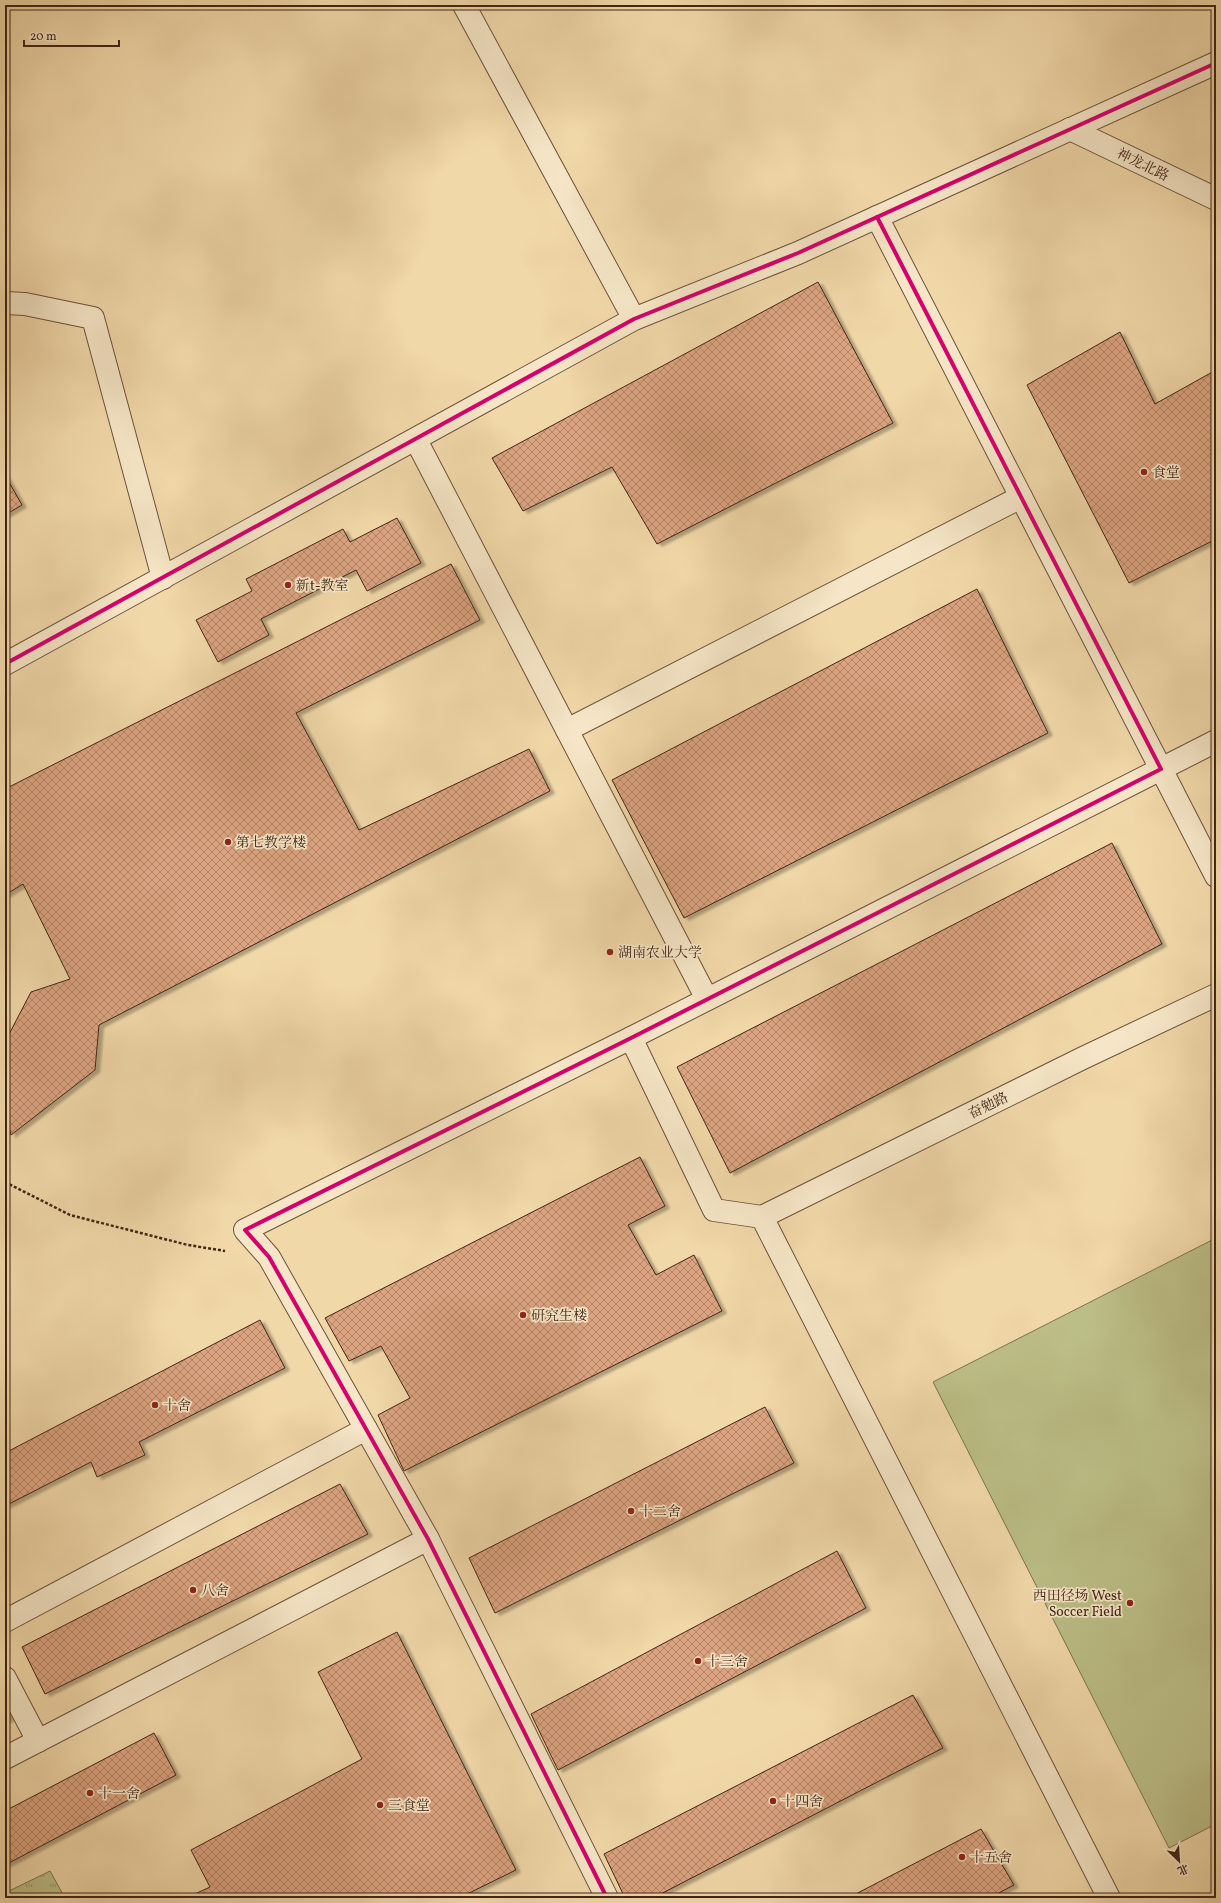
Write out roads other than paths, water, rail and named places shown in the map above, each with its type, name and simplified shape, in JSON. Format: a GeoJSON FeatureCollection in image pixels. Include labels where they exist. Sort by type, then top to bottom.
{"type":"FeatureCollection","features":[{"type":"Feature","properties":{"kind":"street"},"geometry":{"type":"LineString","coordinates":[[464,5],[634,319]]}},
{"type":"Feature","properties":{"kind":"street"},"geometry":{"type":"LineString","coordinates":[[5,664],[416,440],[634,319],[798,253],[1216,63]]}},
{"type":"Feature","properties":{"kind":"street","name":"神龙北路"},"geometry":{"type":"LineString","coordinates":[[1070,129],[1216,199]]}},
{"type":"Feature","properties":{"kind":"street"},"geometry":{"type":"LineString","coordinates":[[877,217],[1216,876]]}},
{"type":"Feature","properties":{"kind":"street"},"geometry":{"type":"LineString","coordinates":[[5,303],[25,304],[93,318],[163,578]]}},
{"type":"Feature","properties":{"kind":"street"},"geometry":{"type":"LineString","coordinates":[[416,440],[707,999]]}},
{"type":"Feature","properties":{"kind":"street"},"geometry":{"type":"LineString","coordinates":[[567,730],[1021,497]]}},
{"type":"Feature","properties":{"kind":"street"},"geometry":{"type":"LineString","coordinates":[[607,1898],[428,1539],[269,1257],[245,1230],[631,1038],[1216,741]]}},
{"type":"Feature","properties":{"kind":"street","name":"奋勉路"},"geometry":{"type":"LineString","coordinates":[[762,1217],[1083,1058],[1216,995]]}},
{"type":"Feature","properties":{"kind":"street"},"geometry":{"type":"LineString","coordinates":[[631,1038],[714,1210],[762,1217],[1109,1898]]}},
{"type":"Feature","properties":{"kind":"street"},"geometry":{"type":"LineString","coordinates":[[5,1621],[366,1429]]}},
{"type":"Feature","properties":{"kind":"street"},"geometry":{"type":"LineString","coordinates":[[5,1758],[428,1539]]}},
{"type":"Feature","properties":{"kind":"street"},"geometry":{"type":"LineString","coordinates":[[5,1678],[38,1741]]}},
{"type":"Feature","properties":{"kind":"place","name":"食堂"},"geometry":{"type":"Point","coordinates":[1144,472]}},
{"type":"Feature","properties":{"kind":"place","name":"新t-教室"},"geometry":{"type":"Point","coordinates":[288,585]}},
{"type":"Feature","properties":{"kind":"place","name":"第七教学楼"},"geometry":{"type":"Point","coordinates":[228,842]}},
{"type":"Feature","properties":{"kind":"place","name":"湖南农业大学"},"geometry":{"type":"Point","coordinates":[610,952]}},
{"type":"Feature","properties":{"kind":"place","name":"研究生楼"},"geometry":{"type":"Point","coordinates":[523,1315]}},
{"type":"Feature","properties":{"kind":"place","name":"十舍"},"geometry":{"type":"Point","coordinates":[155,1405]}},
{"type":"Feature","properties":{"kind":"place","name":"十二舍"},"geometry":{"type":"Point","coordinates":[631,1511]}},
{"type":"Feature","properties":{"kind":"place","name":"八舍"},"geometry":{"type":"Point","coordinates":[193,1590]}},
{"type":"Feature","properties":{"kind":"place","name":"西田径场 West Soccer Field"},"geometry":{"type":"Point","coordinates":[1130,1603]}},
{"type":"Feature","properties":{"kind":"place","name":"十三舍"},"geometry":{"type":"Point","coordinates":[698,1661]}},
{"type":"Feature","properties":{"kind":"place","name":"十一舍"},"geometry":{"type":"Point","coordinates":[90,1793]}},
{"type":"Feature","properties":{"kind":"place","name":"十四舍"},"geometry":{"type":"Point","coordinates":[773,1801]}},
{"type":"Feature","properties":{"kind":"place","name":"三食堂"},"geometry":{"type":"Point","coordinates":[380,1805]}},
{"type":"Feature","properties":{"kind":"place","name":"十五舍"},"geometry":{"type":"Point","coordinates":[962,1857]}}]}
